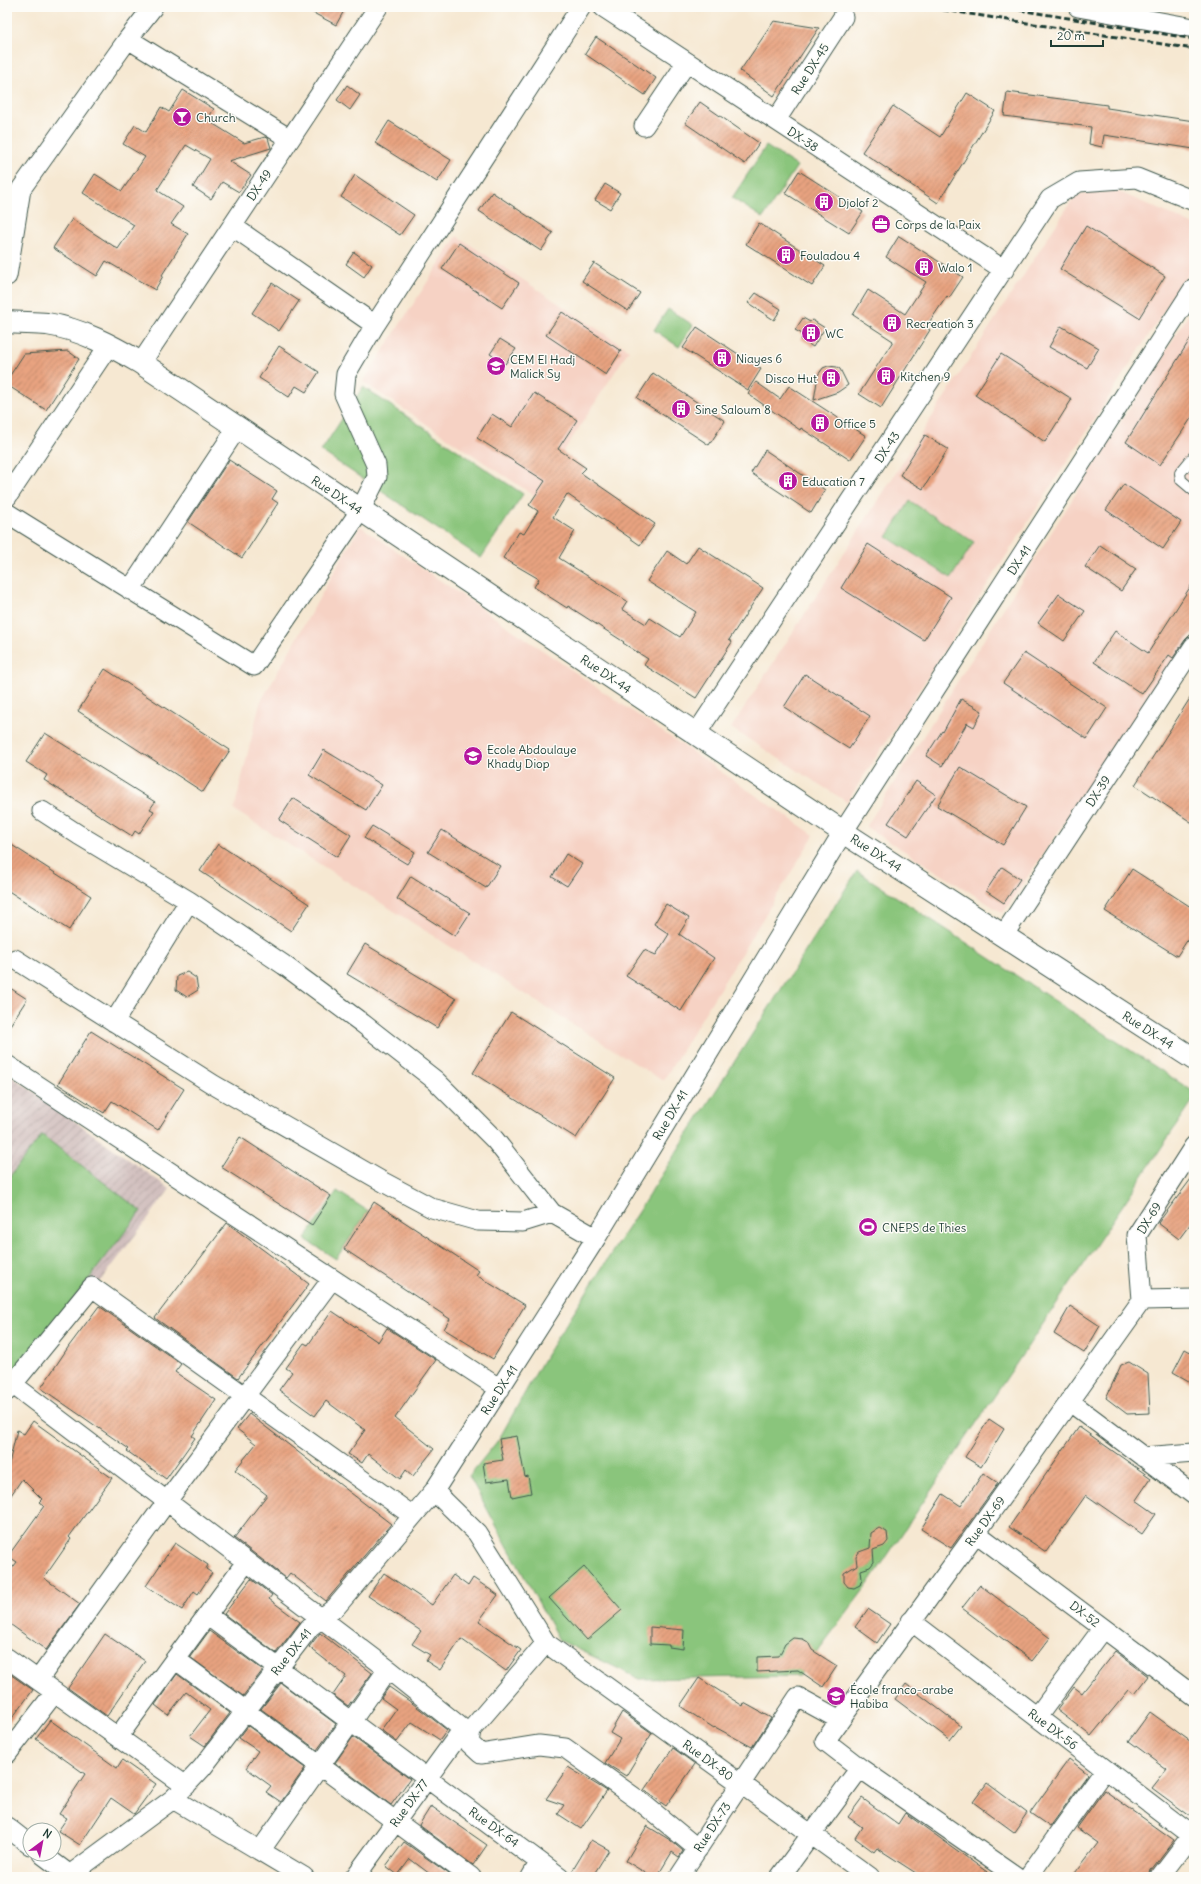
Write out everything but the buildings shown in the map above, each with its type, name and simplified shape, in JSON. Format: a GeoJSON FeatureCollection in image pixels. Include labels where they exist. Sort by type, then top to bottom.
{"type":"FeatureCollection","features":[{"type":"Feature","properties":{"kind":"street"},"geometry":{"type":"LineString","coordinates":[[7,276],[21,188],[128,39],[153,7]]}},
{"type":"Feature","properties":{"kind":"street","name":"DX-49"},"geometry":{"type":"LineString","coordinates":[[141,363],[378,7]]}},
{"type":"Feature","properties":{"kind":"street"},"geometry":{"type":"LineString","coordinates":[[7,513],[254,666],[360,511],[377,477],[376,465],[344,394],[346,374],[375,325],[581,7]]}},
{"type":"Feature","properties":{"kind":"street","name":"DX-38"},"geometry":{"type":"LineString","coordinates":[[603,7],[1004,270]]}},
{"type":"Feature","properties":{"kind":"street"},"geometry":{"type":"LineString","coordinates":[[1078,7],[1193,23]]}},
{"type":"Feature","properties":{"kind":"street","name":"Rue DX-45"},"geometry":{"type":"LineString","coordinates":[[776,120],[843,17]]}},
{"type":"Feature","properties":{"kind":"street"},"geometry":{"type":"LineString","coordinates":[[128,39],[290,139]]}},
{"type":"Feature","properties":{"kind":"street"},"geometry":{"type":"LineString","coordinates":[[644,126],[687,62]]}},
{"type":"Feature","properties":{"kind":"street","name":"DX-43"},"geometry":{"type":"LineString","coordinates":[[696,734],[1050,199],[1079,182],[1137,178],[1194,201]]}},
{"type":"Feature","properties":{"kind":"street"},"geometry":{"type":"LineString","coordinates":[[232,226],[375,325]]}},
{"type":"Feature","properties":{"kind":"street","name":"DX-41"},"geometry":{"type":"LineString","coordinates":[[843,832],[1194,288]]}},
{"type":"Feature","properties":{"kind":"street","name":"Rue DX-44"},"geometry":{"type":"LineString","coordinates":[[7,322],[48,324],[81,333],[109,345],[141,363],[360,511],[843,832],[1194,1059]]}},
{"type":"Feature","properties":{"kind":"street"},"geometry":{"type":"LineString","coordinates":[[7,497],[109,345]]}},
{"type":"Feature","properties":{"kind":"street"},"geometry":{"type":"LineString","coordinates":[[130,590],[237,428]]}},
{"type":"Feature","properties":{"kind":"street","name":"DX-39"},"geometry":{"type":"LineString","coordinates":[[1003,936],[1194,646]]}},
{"type":"Feature","properties":{"kind":"street"},"geometry":{"type":"LineString","coordinates":[[42,811],[189,901],[284,965],[435,1080],[495,1140],[552,1213],[596,1238]]}},
{"type":"Feature","properties":{"kind":"street","name":"Rue DX-41"},"geometry":{"type":"LineString","coordinates":[[68,1876],[180,1792],[202,1768],[244,1711],[310,1627],[336,1607],[434,1491],[596,1238],[843,832]]}},
{"type":"Feature","properties":{"kind":"street"},"geometry":{"type":"LineString","coordinates":[[114,1022],[189,901]]}},
{"type":"Feature","properties":{"kind":"street"},"geometry":{"type":"LineString","coordinates":[[16,959],[214,1085],[385,1183],[432,1208],[478,1221],[523,1222],[552,1213]]}},
{"type":"Feature","properties":{"kind":"street"},"geometry":{"type":"LineString","coordinates":[[7,1065],[500,1389]]}},
{"type":"Feature","properties":{"kind":"street","name":"DX-69"},"geometry":{"type":"LineString","coordinates":[[1142,1300],[1137,1235],[1194,1146]]}},
{"type":"Feature","properties":{"kind":"street"},"geometry":{"type":"LineString","coordinates":[[38,1680],[167,1501],[332,1279]]}},
{"type":"Feature","properties":{"kind":"street"},"geometry":{"type":"LineString","coordinates":[[413,1516],[92,1287],[9,1385],[167,1501],[467,1729],[469,1743],[481,1754],[539,1744],[565,1748],[641,1802],[698,1849]]}},
{"type":"Feature","properties":{"kind":"street"},"geometry":{"type":"LineString","coordinates":[[1142,1300],[1194,1299]]}},
{"type":"Feature","properties":{"kind":"street","name":"Rue DX-69"},"geometry":{"type":"LineString","coordinates":[[860,1768],[826,1741],[1142,1300]]}},
{"type":"Feature","properties":{"kind":"street"},"geometry":{"type":"LineString","coordinates":[[1069,1401],[1194,1495]]}},
{"type":"Feature","properties":{"kind":"street"},"geometry":{"type":"LineString","coordinates":[[1143,1457],[1194,1453]]}},
{"type":"Feature","properties":{"kind":"street"},"geometry":{"type":"LineString","coordinates":[[434,1491],[477,1533],[546,1643]]}},
{"type":"Feature","properties":{"kind":"street","name":"DX-52"},"geometry":{"type":"LineString","coordinates":[[976,1533],[1194,1696]]}},
{"type":"Feature","properties":{"kind":"street"},"geometry":{"type":"LineString","coordinates":[[118,1738],[246,1562]]}},
{"type":"Feature","properties":{"kind":"street","name":"Rue DX-64"},"geometry":{"type":"LineString","coordinates":[[207,1615],[427,1778],[536,1869],[560,1877]]}},
{"type":"Feature","properties":{"kind":"street","name":"Rue DX-56"},"geometry":{"type":"LineString","coordinates":[[912,1621],[1193,1836]]}},
{"type":"Feature","properties":{"kind":"street"},"geometry":{"type":"LineString","coordinates":[[1037,1717],[1103,1628]]}},
{"type":"Feature","properties":{"kind":"street","name":"Rue DX-77"},"geometry":{"type":"LineString","coordinates":[[355,1877],[427,1778],[467,1729],[546,1643]]}},
{"type":"Feature","properties":{"kind":"street","name":"Rue DX-80"},"geometry":{"type":"LineString","coordinates":[[546,1643],[870,1877]]}},
{"type":"Feature","properties":{"kind":"street"},"geometry":{"type":"LineString","coordinates":[[7,1658],[118,1738],[180,1792],[260,1851],[304,1877]]}},
{"type":"Feature","properties":{"kind":"street"},"geometry":{"type":"LineString","coordinates":[[175,1659],[471,1877]]}},
{"type":"Feature","properties":{"kind":"street"},"geometry":{"type":"LineString","coordinates":[[260,1851],[388,1669]]}},
{"type":"Feature","properties":{"kind":"street"},"geometry":{"type":"LineString","coordinates":[[7,1754],[55,1692]]}},
{"type":"Feature","properties":{"kind":"street","name":"Rue DX-73"},"geometry":{"type":"LineString","coordinates":[[679,1877],[798,1697],[840,1720]]}},
{"type":"Feature","properties":{"kind":"street"},"geometry":{"type":"LineString","coordinates":[[780,1877],[860,1768],[1017,1877]]}},
{"type":"Feature","properties":{"kind":"street"},"geometry":{"type":"LineString","coordinates":[[1028,1877],[1105,1769]]}},
{"type":"Feature","properties":{"kind":"street"},"geometry":{"type":"LineString","coordinates":[[7,1827],[22,1839]]}},
{"type":"Feature","properties":{"kind":"street"},"geometry":{"type":"LineString","coordinates":[[1160,1877],[1193,1836]]}},
{"type":"Feature","properties":{"kind":"street"},"geometry":{"type":"LineString","coordinates":[[51,1862],[68,1876]]}},
{"type":"Feature","properties":{"kind":"lane"},"geometry":{"type":"LineString","coordinates":[[1194,456],[1180,473],[1181,480],[1194,491]]}},
{"type":"Feature","properties":{"kind":"shaded area"},"geometry":{"type":"Polygon","coordinates":[[[1117,191],[1194,225],[1194,265],[847,802],[731,728],[1076,194],[1117,191]]]}},
{"type":"Feature","properties":{"kind":"shaded area","name":"CEM El Hadj Malick Sy"},"geometry":{"type":"Polygon","coordinates":[[[457,236],[629,350],[535,496],[363,382],[457,236]]]}},
{"type":"Feature","properties":{"kind":"shaded area"},"geometry":{"type":"Polygon","coordinates":[[[1194,306],[1194,632],[1003,913],[866,827],[1194,306]]]}},
{"type":"Feature","properties":{"kind":"shaded area","name":"Ecole Abdoulaye Khady Diop"},"geometry":{"type":"Polygon","coordinates":[[[360,526],[814,835],[663,1081],[234,810],[260,703],[360,526]]]}},
{"type":"Feature","properties":{"kind":"shaded area"},"geometry":{"type":"Polygon","coordinates":[[[7,1073],[170,1189],[7,1406],[7,1073]]]}},
{"type":"Feature","properties":{"kind":"green space"},"geometry":{"type":"Polygon","coordinates":[[[766,146],[797,166],[763,218],[732,198],[766,146]]]}},
{"type":"Feature","properties":{"kind":"green space"},"geometry":{"type":"Polygon","coordinates":[[[668,309],[693,325],[679,347],[654,330],[668,309]]]}},
{"type":"Feature","properties":{"kind":"green space"},"geometry":{"type":"Polygon","coordinates":[[[363,387],[523,494],[481,558],[321,451],[363,387]]]}},
{"type":"Feature","properties":{"kind":"green space"},"geometry":{"type":"Polygon","coordinates":[[[910,501],[974,542],[951,578],[887,537],[910,501]]]}},
{"type":"Feature","properties":{"kind":"green space","name":"CNEPS de Thies"},"geometry":{"type":"Polygon","coordinates":[[[857,871],[1194,1092],[1194,1099],[869,1583],[799,1676],[640,1679],[559,1640],[469,1476],[499,1439],[546,1355],[857,871]]]}},
{"type":"Feature","properties":{"kind":"green space"},"geometry":{"type":"Polygon","coordinates":[[[42,1135],[141,1211],[16,1374],[7,1367],[7,1180],[42,1135]]]}},
{"type":"Feature","properties":{"kind":"green space"},"geometry":{"type":"Polygon","coordinates":[[[337,1191],[368,1211],[336,1259],[305,1239],[337,1191]]]}},
{"type":"Feature","properties":{"kind":"railway"},"geometry":{"type":"LineString","coordinates":[[925,7],[1194,49]]}},
{"type":"Feature","properties":{"kind":"railway"},"geometry":{"type":"LineString","coordinates":[[1002,7],[1194,39]]}},
{"type":"Feature","properties":{"kind":"place","name":"Church"},"geometry":{"type":"Point","coordinates":[182,117]}},
{"type":"Feature","properties":{"kind":"place","name":"Djolof 2"},"geometry":{"type":"Point","coordinates":[824,202]}},
{"type":"Feature","properties":{"kind":"place","name":"Corps de la Paix"},"geometry":{"type":"Point","coordinates":[881,224]}},
{"type":"Feature","properties":{"kind":"place","name":"Fouladou 4"},"geometry":{"type":"Point","coordinates":[786,255]}},
{"type":"Feature","properties":{"kind":"place","name":"Walo 1"},"geometry":{"type":"Point","coordinates":[924,267]}},
{"type":"Feature","properties":{"kind":"place","name":"Recreation 3"},"geometry":{"type":"Point","coordinates":[892,323]}},
{"type":"Feature","properties":{"kind":"place","name":"WC"},"geometry":{"type":"Point","coordinates":[811,333]}},
{"type":"Feature","properties":{"kind":"place","name":"Niayes 6"},"geometry":{"type":"Point","coordinates":[722,358]}},
{"type":"Feature","properties":{"kind":"place","name":"CEM El Hadj Malick Sy"},"geometry":{"type":"Point","coordinates":[496,366]}},
{"type":"Feature","properties":{"kind":"place","name":"Kitchen 9"},"geometry":{"type":"Point","coordinates":[886,376]}},
{"type":"Feature","properties":{"kind":"place","name":"Disco Hut"},"geometry":{"type":"Point","coordinates":[831,378]}},
{"type":"Feature","properties":{"kind":"place","name":"Sine Saloum 8"},"geometry":{"type":"Point","coordinates":[681,409]}},
{"type":"Feature","properties":{"kind":"place","name":"Office 5"},"geometry":{"type":"Point","coordinates":[820,423]}},
{"type":"Feature","properties":{"kind":"place","name":"Education 7"},"geometry":{"type":"Point","coordinates":[788,481]}},
{"type":"Feature","properties":{"kind":"place","name":"Ecole Abdoulaye Khady Diop"},"geometry":{"type":"Point","coordinates":[473,756]}},
{"type":"Feature","properties":{"kind":"place","name":"CNEPS de Thies"},"geometry":{"type":"Point","coordinates":[868,1227]}},
{"type":"Feature","properties":{"kind":"place","name":"École franco-arabe Habiba"},"geometry":{"type":"Point","coordinates":[836,1696]}}]}
